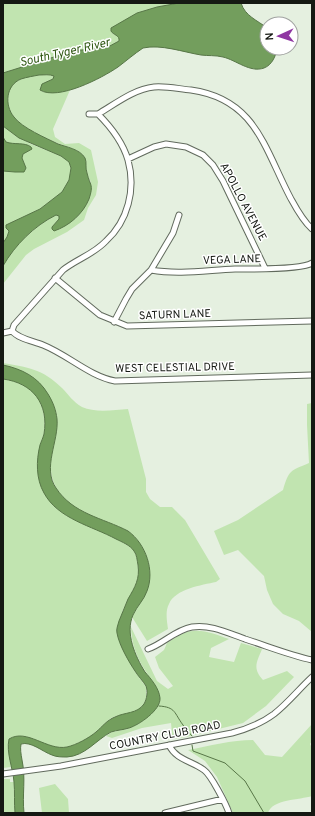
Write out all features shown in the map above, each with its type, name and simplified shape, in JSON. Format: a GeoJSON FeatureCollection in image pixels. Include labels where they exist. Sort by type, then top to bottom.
{"type":"FeatureCollection","features":[{"type":"Feature","properties":{"kind":"street"},"geometry":{"type":"LineString","coordinates":[[89,114],[98,114],[133,93],[154,87],[168,87],[201,92],[214,95],[225,100],[243,113],[255,128],[298,212],[312,229]]}},
{"type":"Feature","properties":{"kind":"street"},"geometry":{"type":"LineString","coordinates":[[3,333],[12,331],[14,326],[55,278],[67,267],[86,257],[102,245],[111,237],[122,222],[127,209],[130,194],[128,160],[113,132],[98,114]]}},
{"type":"Feature","properties":{"kind":"street","name":"APOLLO AVENUE"},"geometry":{"type":"LineString","coordinates":[[128,160],[154,147],[166,144],[186,147],[203,155],[213,165],[223,181],[265,268]]}},
{"type":"Feature","properties":{"kind":"street"},"geometry":{"type":"LineString","coordinates":[[114,322],[132,289],[152,270],[173,233],[179,215]]}},
{"type":"Feature","properties":{"kind":"street","name":"VEGA LANE"},"geometry":{"type":"LineString","coordinates":[[152,270],[170,272],[265,268],[306,266],[312,263]]}},
{"type":"Feature","properties":{"kind":"street","name":"SATURN LANE"},"geometry":{"type":"LineString","coordinates":[[55,278],[94,310],[114,322],[133,326],[312,321]]}},
{"type":"Feature","properties":{"kind":"street","name":"WEST CELESTIAL DRIVE"},"geometry":{"type":"LineString","coordinates":[[12,331],[18,336],[48,347],[100,376],[115,381],[312,375]]}},
{"type":"Feature","properties":{"kind":"street"},"geometry":{"type":"LineString","coordinates":[[148,649],[182,630],[192,627],[200,627],[226,632],[312,660]]}},
{"type":"Feature","properties":{"kind":"street","name":"COUNTRY CLUB ROAD"},"geometry":{"type":"LineString","coordinates":[[3,774],[232,733],[257,724],[275,713],[312,677]]}},
{"type":"Feature","properties":{"kind":"street"},"geometry":{"type":"LineString","coordinates":[[169,745],[173,753],[205,770],[223,799],[229,813]]}},
{"type":"Feature","properties":{"kind":"street"},"geometry":{"type":"LineString","coordinates":[[165,813],[223,799]]}},
{"type":"Feature","properties":{"kind":"shaded area"},"geometry":{"type":"Polygon","coordinates":[[[3,3],[179,3],[157,7],[137,13],[112,33],[119,37],[119,41],[115,44],[107,47],[73,51],[3,73],[3,3]]]}},
{"type":"Feature","properties":{"kind":"shaded area"},"geometry":{"type":"Polygon","coordinates":[[[179,3],[241,3],[248,15],[259,22],[259,56],[275,56],[269,65],[264,68],[254,69],[248,68],[223,57],[150,47],[143,48],[102,77],[80,87],[58,93],[48,93],[40,90],[42,84],[53,79],[54,76],[39,75],[21,79],[16,82],[12,86],[8,96],[9,107],[14,117],[34,132],[58,144],[80,152],[86,160],[86,171],[91,185],[91,190],[89,199],[83,210],[75,219],[60,229],[54,231],[52,227],[59,219],[59,216],[56,215],[48,219],[33,230],[19,244],[3,266],[3,243],[9,231],[6,228],[6,225],[40,209],[62,192],[69,180],[71,168],[69,162],[61,156],[19,138],[3,126],[3,73],[73,51],[108,47],[119,41],[118,37],[111,31],[111,28],[137,13],[157,7],[179,3]]]}},
{"type":"Feature","properties":{"kind":"shaded area"},"geometry":{"type":"Polygon","coordinates":[[[50,74],[55,76],[53,79],[42,84],[42,92],[62,92],[70,90],[53,129],[55,137],[65,144],[79,143],[91,150],[98,182],[96,195],[88,208],[84,220],[67,232],[34,249],[26,255],[3,284],[3,267],[19,243],[26,236],[56,215],[60,218],[52,229],[62,226],[76,218],[84,208],[91,182],[86,172],[85,160],[82,154],[31,131],[16,119],[11,111],[8,103],[8,93],[10,87],[14,83],[25,78],[50,74]]]}},
{"type":"Feature","properties":{"kind":"shaded area"},"geometry":{"type":"Polygon","coordinates":[[[3,126],[31,144],[61,156],[69,162],[71,168],[69,180],[62,192],[40,209],[6,225],[9,231],[3,243],[3,126]]]}},
{"type":"Feature","properties":{"kind":"shaded area"},"geometry":{"type":"Polygon","coordinates":[[[3,137],[6,142],[29,145],[31,147],[32,149],[23,154],[22,158],[26,168],[24,172],[3,171],[3,137]]]}},
{"type":"Feature","properties":{"kind":"shaded area"},"geometry":{"type":"Polygon","coordinates":[[[3,363],[27,368],[41,373],[55,382],[79,405],[87,409],[99,411],[128,409],[146,479],[146,492],[150,499],[160,507],[172,507],[185,520],[220,579],[216,582],[190,588],[172,599],[167,610],[168,629],[147,641],[132,617],[146,594],[149,582],[149,566],[144,550],[140,543],[128,531],[102,521],[76,508],[65,499],[57,489],[52,476],[51,461],[57,424],[56,412],[11,367],[3,365],[3,363]]]}},
{"type":"Feature","properties":{"kind":"shaded area"},"geometry":{"type":"Polygon","coordinates":[[[3,365],[23,371],[34,378],[44,388],[53,403],[57,416],[57,427],[51,472],[52,480],[56,488],[63,497],[80,510],[128,531],[140,543],[144,550],[149,567],[149,583],[146,594],[133,615],[130,629],[132,644],[138,659],[156,687],[160,698],[157,707],[153,712],[138,724],[129,728],[111,732],[85,751],[73,756],[55,756],[48,754],[33,745],[25,743],[21,744],[24,773],[24,813],[15,813],[14,782],[9,755],[9,739],[16,736],[23,736],[52,746],[71,746],[90,737],[112,718],[138,710],[146,700],[147,690],[146,686],[124,653],[117,632],[119,621],[138,579],[136,554],[126,544],[76,521],[67,516],[50,502],[41,488],[38,476],[37,464],[45,423],[41,404],[37,397],[23,385],[14,381],[3,379],[3,365]]]}},
{"type":"Feature","properties":{"kind":"shaded area"},"geometry":{"type":"Polygon","coordinates":[[[3,379],[14,381],[23,385],[36,396],[41,403],[44,421],[44,434],[40,447],[55,507],[71,517],[106,533],[129,546],[134,551],[137,558],[139,578],[122,612],[134,670],[146,687],[146,699],[144,704],[138,710],[111,718],[91,736],[72,746],[60,748],[51,747],[24,736],[9,751],[11,767],[3,768],[3,379]]]}},
{"type":"Feature","properties":{"kind":"shaded area"},"geometry":{"type":"Polygon","coordinates":[[[312,403],[312,632],[299,621],[283,614],[273,604],[267,590],[264,576],[238,550],[224,555],[214,531],[238,520],[283,490],[287,478],[291,472],[309,463],[307,404],[312,403]]]}},
{"type":"Feature","properties":{"kind":"shaded area"},"geometry":{"type":"Polygon","coordinates":[[[131,627],[157,681],[168,689],[173,686],[159,668],[155,657],[164,650],[167,643],[190,631],[207,632],[229,639],[211,648],[209,657],[234,662],[241,643],[262,649],[256,665],[263,680],[287,671],[294,677],[266,706],[243,723],[186,737],[165,740],[172,733],[171,723],[142,728],[112,738],[106,736],[112,732],[128,729],[160,698],[134,648],[131,627]]]}},
{"type":"Feature","properties":{"kind":"shaded area"},"geometry":{"type":"Polygon","coordinates":[[[312,724],[312,741],[310,744],[312,748],[312,796],[275,805],[268,813],[233,813],[217,777],[205,761],[188,750],[229,742],[253,740],[265,755],[282,757],[312,724]]]}},
{"type":"Feature","properties":{"kind":"shaded area"},"geometry":{"type":"Polygon","coordinates":[[[3,779],[10,779],[10,782],[14,782],[15,813],[3,813],[3,779]]]}},
{"type":"Feature","properties":{"kind":"shaded area"},"geometry":{"type":"Polygon","coordinates":[[[55,784],[68,799],[69,813],[42,813],[39,788],[55,784]]]}},
{"type":"Feature","properties":{"kind":"waterway"},"geometry":{"type":"LineString","coordinates":[[159,706],[172,709],[192,736]]}},
{"type":"Feature","properties":{"kind":"waterway"},"geometry":{"type":"LineString","coordinates":[[192,745],[193,751],[225,763],[245,781],[264,813]]}},
{"type":"Feature","properties":{"kind":"water label","name":"South Tyger River"},"geometry":{"type":"Point","coordinates":[65,53]}}]}
